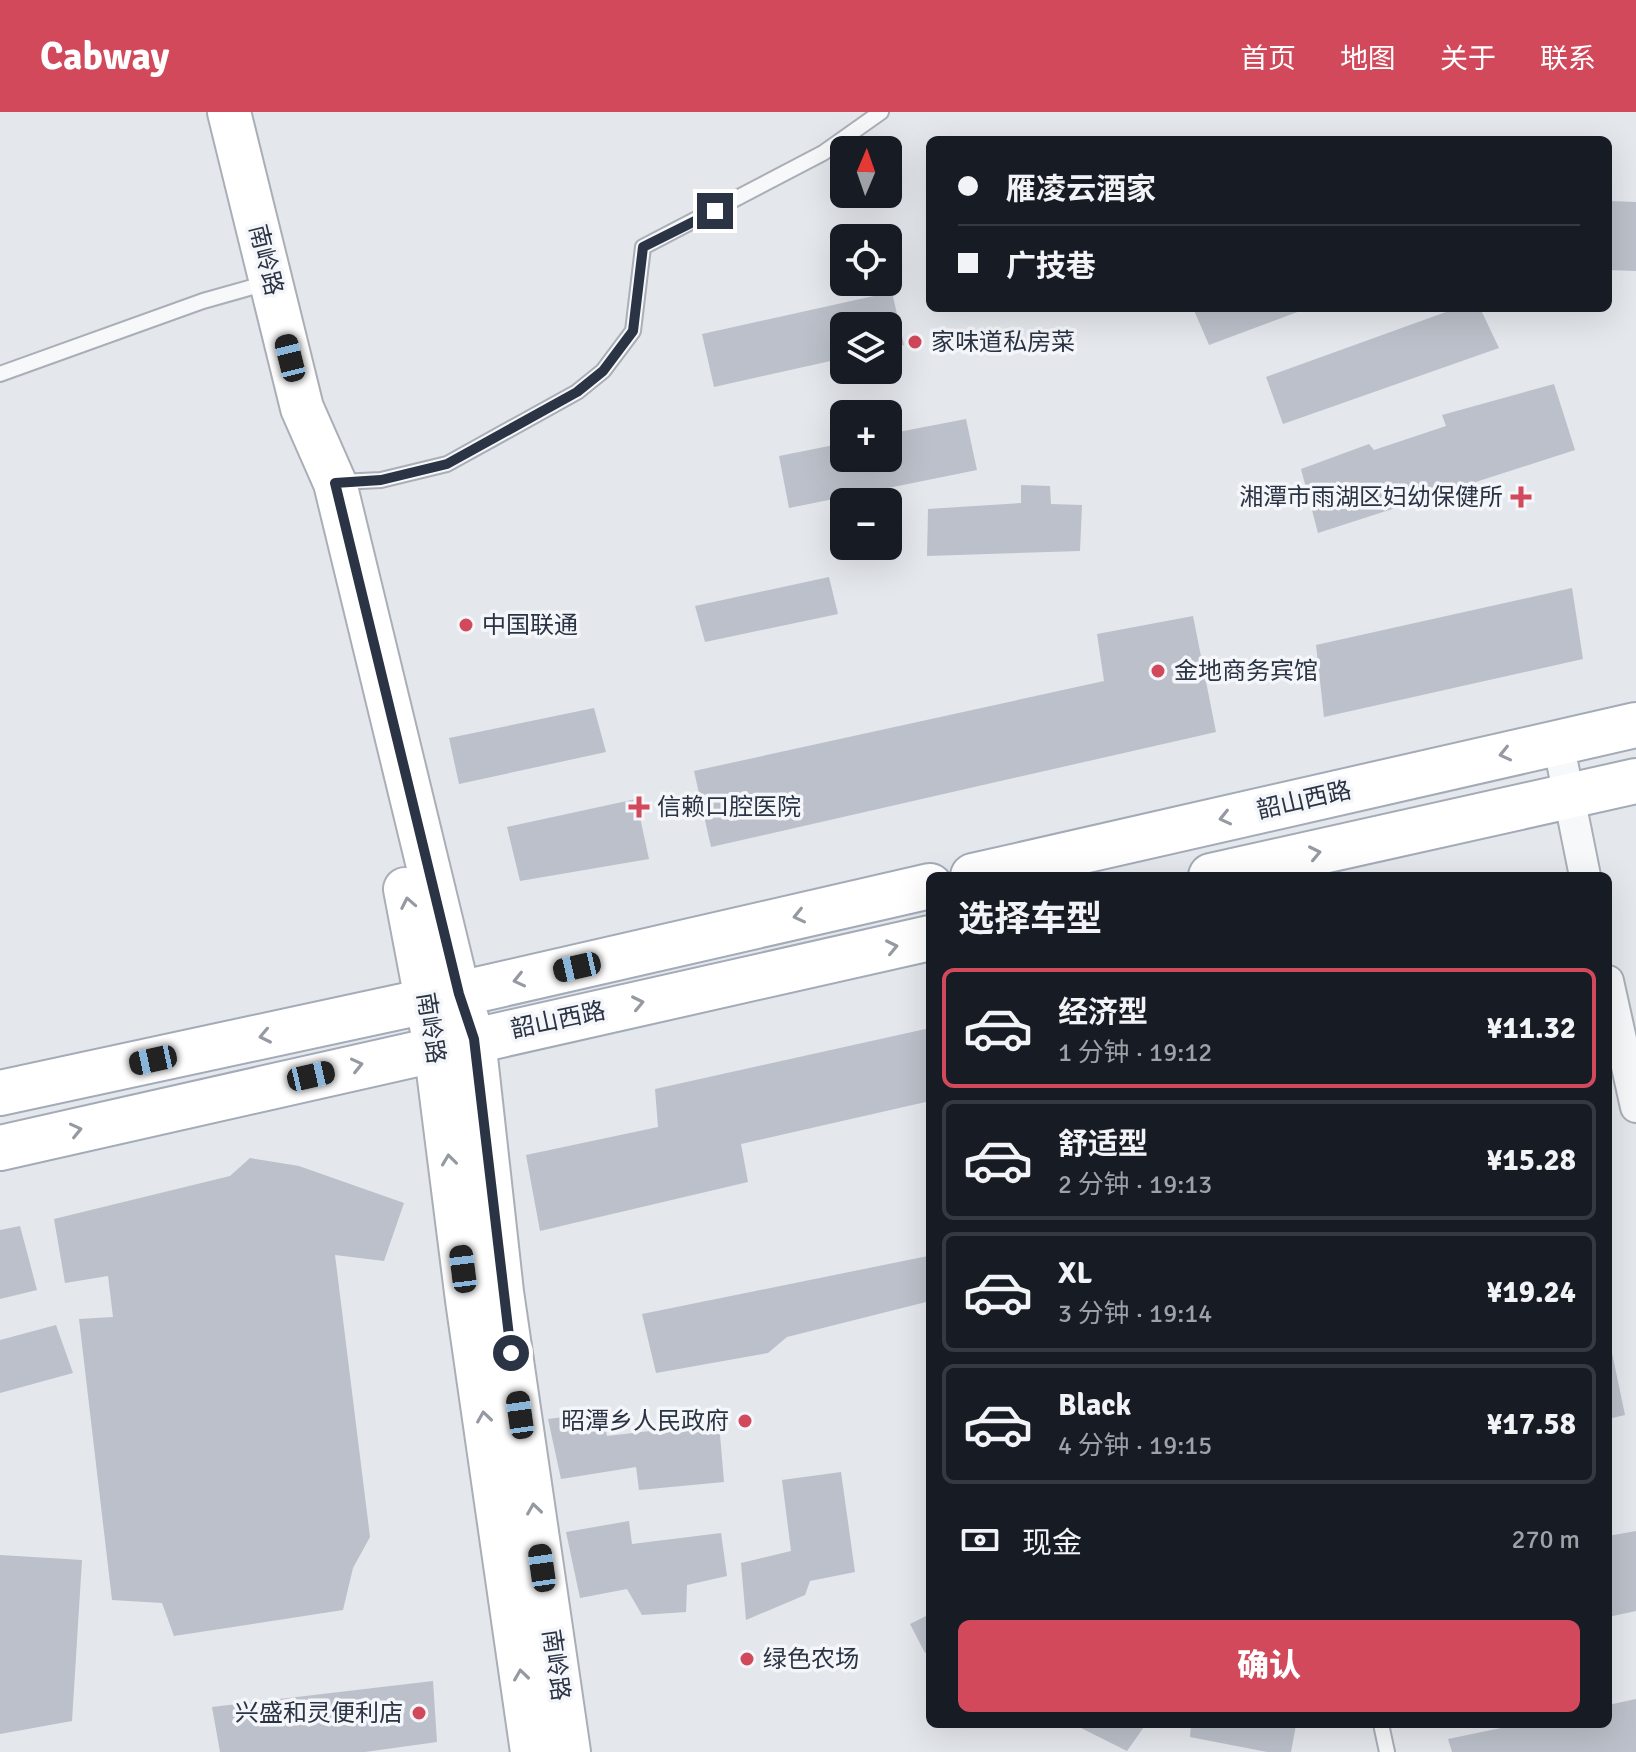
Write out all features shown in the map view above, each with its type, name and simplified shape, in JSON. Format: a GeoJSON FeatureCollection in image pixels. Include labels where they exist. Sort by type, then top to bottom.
{"type":"FeatureCollection","features":[{"type":"Feature","properties":{"kind":"main road","name":"韶山西路"},"geometry":{"type":"LineString","coordinates":[[990,872],[1636,725]]}},
{"type":"Feature","properties":{"kind":"main road"},"geometry":{"type":"LineString","coordinates":[[1229,872],[1636,781]]}},
{"type":"Feature","properties":{"kind":"main road","name":"韶山西路"},"geometry":{"type":"LineString","coordinates":[[0,1093],[443,997],[926,887]]}},
{"type":"Feature","properties":{"kind":"main road","name":"韶山西路"},"geometry":{"type":"LineString","coordinates":[[0,1148],[926,939]]}},
{"type":"Feature","properties":{"kind":"street","name":"南岭路"},"geometry":{"type":"LineString","coordinates":[[229,112],[302,408],[335,483],[455,1043],[502,1292],[569,1752]]}},
{"type":"Feature","properties":{"kind":"street","name":"南岭路"},"geometry":{"type":"LineString","coordinates":[[302,408],[307,485],[405,887],[443,997]]}},
{"type":"Feature","properties":{"kind":"street"},"geometry":{"type":"LineString","coordinates":[[1558,742],[1584,872]]}},
{"type":"Feature","properties":{"kind":"street"},"geometry":{"type":"LineString","coordinates":[[1612,999],[1636,1107]]}},
{"type":"Feature","properties":{"kind":"street","name":"南岭路"},"geometry":{"type":"LineString","coordinates":[[455,1043],[467,1300],[532,1752]]}},
{"type":"Feature","properties":{"kind":"lane"},"geometry":{"type":"LineString","coordinates":[[335,483],[381,480],[447,464],[577,392],[603,371],[633,331],[643,247],[823,153],[881,112]]}},
{"type":"Feature","properties":{"kind":"lane"},"geometry":{"type":"LineString","coordinates":[[0,374],[203,301],[271,282]]}},
{"type":"Feature","properties":{"kind":"lane"},"geometry":{"type":"LineString","coordinates":[[1382,1728],[1387,1752]]}},
{"type":"Feature","properties":{"kind":"building"},"geometry":{"type":"Polygon","coordinates":[[[1612,201],[1636,202],[1636,271],[1612,270],[1612,201]]]}},
{"type":"Feature","properties":{"kind":"building"},"geometry":{"type":"Polygon","coordinates":[[[874,296],[893,296],[897,312],[830,312],[830,361],[714,387],[702,334],[874,296]]]}},
{"type":"Feature","properties":{"kind":"building"},"geometry":{"type":"Polygon","coordinates":[[[1195,312],[1297,312],[1209,345],[1195,312]]]}},
{"type":"Feature","properties":{"kind":"building"},"geometry":{"type":"Polygon","coordinates":[[[1446,312],[1482,312],[1499,348],[1283,424],[1266,377],[1446,312]]]}},
{"type":"Feature","properties":{"kind":"building"},"geometry":{"type":"Polygon","coordinates":[[[1554,384],[1575,450],[1318,533],[1301,469],[1369,444],[1374,450],[1446,426],[1442,415],[1554,384]]]}},
{"type":"Feature","properties":{"kind":"building"},"geometry":{"type":"Polygon","coordinates":[[[966,419],[977,470],[888,488],[830,488],[830,500],[789,508],[779,456],[830,446],[830,472],[902,472],[902,431],[966,419]]]}},
{"type":"Feature","properties":{"kind":"building"},"geometry":{"type":"Polygon","coordinates":[[[1021,485],[1050,486],[1051,504],[1082,505],[1080,551],[927,556],[928,509],[1021,503],[1021,485]]]}},
{"type":"Feature","properties":{"kind":"building"},"geometry":{"type":"Polygon","coordinates":[[[829,577],[838,614],[705,642],[695,606],[829,577]]]}},
{"type":"Feature","properties":{"kind":"building"},"geometry":{"type":"Polygon","coordinates":[[[1572,588],[1583,659],[1324,717],[1316,645],[1572,588]]]}},
{"type":"Feature","properties":{"kind":"building"},"geometry":{"type":"Polygon","coordinates":[[[1193,616],[1216,732],[711,847],[694,771],[1104,681],[1097,634],[1193,616]]]}},
{"type":"Feature","properties":{"kind":"building"},"geometry":{"type":"Polygon","coordinates":[[[594,708],[606,752],[459,784],[449,738],[594,708]]]}},
{"type":"Feature","properties":{"kind":"building"},"geometry":{"type":"Polygon","coordinates":[[[636,799],[649,859],[520,881],[507,827],[636,799]]]}},
{"type":"Feature","properties":{"kind":"building"},"geometry":{"type":"Polygon","coordinates":[[[926,1029],[926,1102],[741,1144],[748,1182],[540,1231],[526,1155],[658,1127],[655,1089],[926,1029]]]}},
{"type":"Feature","properties":{"kind":"building"},"geometry":{"type":"Polygon","coordinates":[[[250,1158],[299,1166],[404,1203],[384,1261],[335,1255],[370,1537],[353,1568],[343,1610],[174,1636],[162,1603],[112,1600],[79,1319],[113,1317],[108,1276],[65,1283],[54,1219],[230,1176],[250,1158]]]}},
{"type":"Feature","properties":{"kind":"building"},"geometry":{"type":"Polygon","coordinates":[[[20,1226],[37,1290],[0,1299],[0,1230],[20,1226]]]}},
{"type":"Feature","properties":{"kind":"building"},"geometry":{"type":"Polygon","coordinates":[[[926,1256],[926,1302],[787,1337],[768,1353],[656,1373],[642,1314],[926,1256]]]}},
{"type":"Feature","properties":{"kind":"building"},"geometry":{"type":"Polygon","coordinates":[[[56,1325],[73,1373],[0,1393],[0,1340],[56,1325]]]}},
{"type":"Feature","properties":{"kind":"building"},"geometry":{"type":"Polygon","coordinates":[[[1612,1353],[1625,1415],[1612,1418],[1612,1353]]]}},
{"type":"Feature","properties":{"kind":"building"},"geometry":{"type":"Polygon","coordinates":[[[601,1412],[607,1436],[719,1423],[724,1482],[639,1490],[636,1467],[561,1479],[548,1419],[601,1412]]]}},
{"type":"Feature","properties":{"kind":"building"},"geometry":{"type":"Polygon","coordinates":[[[841,1472],[855,1572],[810,1581],[805,1595],[746,1620],[741,1563],[791,1551],[782,1480],[841,1472]]]}},
{"type":"Feature","properties":{"kind":"building"},"geometry":{"type":"Polygon","coordinates":[[[629,1521],[632,1544],[721,1533],[727,1576],[687,1585],[686,1612],[642,1615],[627,1589],[580,1598],[566,1532],[629,1521]]]}},
{"type":"Feature","properties":{"kind":"building"},"geometry":{"type":"Polygon","coordinates":[[[1636,1531],[1636,1611],[1612,1616],[1612,1535],[1636,1531]]]}},
{"type":"Feature","properties":{"kind":"building"},"geometry":{"type":"Polygon","coordinates":[[[0,1555],[82,1560],[72,1721],[0,1734],[0,1555]]]}},
{"type":"Feature","properties":{"kind":"building"},"geometry":{"type":"Polygon","coordinates":[[[926,1616],[925,1653],[910,1624],[926,1616]]]}},
{"type":"Feature","properties":{"kind":"building"},"geometry":{"type":"Polygon","coordinates":[[[433,1681],[437,1742],[365,1752],[220,1752],[212,1707],[433,1681]]]}},
{"type":"Feature","properties":{"kind":"building"},"geometry":{"type":"Polygon","coordinates":[[[1636,1699],[1636,1752],[1452,1752],[1448,1739],[1501,1728],[1612,1728],[1612,1704],[1636,1699]]]}},
{"type":"Feature","properties":{"kind":"building"},"geometry":{"type":"Polygon","coordinates":[[[1081,1728],[1143,1728],[1127,1751],[1081,1728]]]}},
{"type":"Feature","properties":{"kind":"building"},"geometry":{"type":"Polygon","coordinates":[[[1191,1728],[1295,1728],[1291,1752],[1267,1752],[1190,1737],[1191,1728]]]}},
{"type":"Feature","properties":{"kind":"place","name":"家味道私房菜"},"geometry":{"type":"Point","coordinates":[915,342]}},
{"type":"Feature","properties":{"kind":"place","name":"湘潭市雨湖区妇幼保健所"},"geometry":{"type":"Point","coordinates":[1521,497]}},
{"type":"Feature","properties":{"kind":"place","name":"中国联通"},"geometry":{"type":"Point","coordinates":[466,625]}},
{"type":"Feature","properties":{"kind":"place","name":"金地商务宾馆"},"geometry":{"type":"Point","coordinates":[1158,671]}},
{"type":"Feature","properties":{"kind":"place","name":"信赖口腔医院"},"geometry":{"type":"Point","coordinates":[639,807]}},
{"type":"Feature","properties":{"kind":"place","name":"昭潭乡人民政府"},"geometry":{"type":"Point","coordinates":[745,1421]}},
{"type":"Feature","properties":{"kind":"place","name":"绿色农场"},"geometry":{"type":"Point","coordinates":[747,1659]}},
{"type":"Feature","properties":{"kind":"place","name":"兴盛和灵便利店"},"geometry":{"type":"Point","coordinates":[419,1713]}},
{"type":"Feature","properties":{"kind":"route"},"geometry":{"type":"LineString","coordinates":[[511,1353],[474,1039],[459,994],[335,483],[381,480],[447,464],[577,392],[603,371],[633,331],[643,247],[715,211]]}}]}
